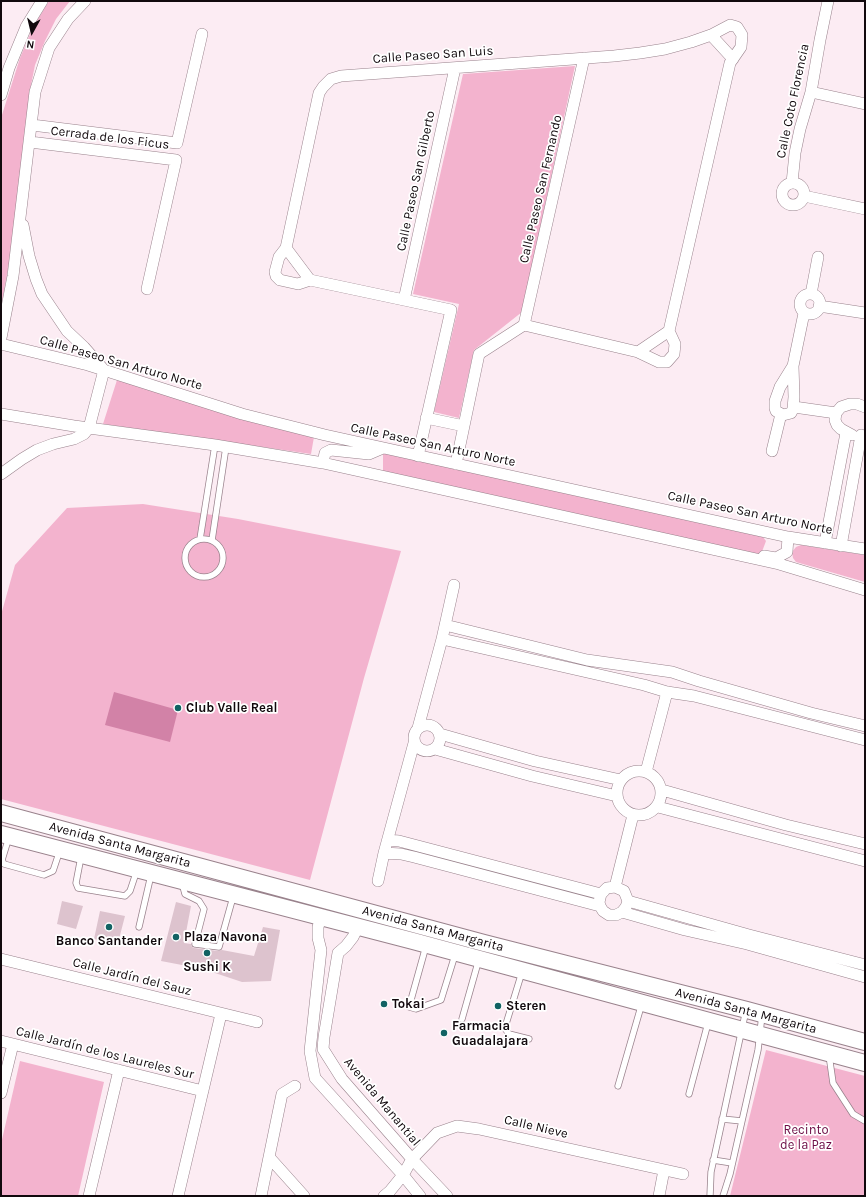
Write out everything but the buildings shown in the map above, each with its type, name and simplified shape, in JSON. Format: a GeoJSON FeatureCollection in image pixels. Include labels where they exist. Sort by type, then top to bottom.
{"type":"FeatureCollection","features":[{"type":"Feature","properties":{"kind":"main road"},"geometry":{"type":"LineString","coordinates":[[1,803],[26,811],[44,825]]}},
{"type":"Feature","properties":{"kind":"main road","name":"Avenida Santa Margarita"},"geometry":{"type":"LineString","coordinates":[[1,813],[484,943],[865,1042]]}},
{"type":"Feature","properties":{"kind":"main road"},"geometry":{"type":"LineString","coordinates":[[5,835],[14,834],[54,841],[58,839],[62,830]]}},
{"type":"Feature","properties":{"kind":"main road","name":"Avenida Santa Margarita"},"geometry":{"type":"LineString","coordinates":[[5,835],[420,943],[865,1063]]}},
{"type":"Feature","properties":{"kind":"main road"},"geometry":{"type":"LineString","coordinates":[[321,917],[323,912],[334,907],[389,917]]}},
{"type":"Feature","properties":{"kind":"main road"},"geometry":{"type":"LineString","coordinates":[[420,943],[429,941],[475,952],[480,952],[484,943]]}},
{"type":"Feature","properties":{"kind":"street"},"geometry":{"type":"LineString","coordinates":[[2,88],[5,67],[26,27],[42,1]]}},
{"type":"Feature","properties":{"kind":"street"},"geometry":{"type":"LineString","coordinates":[[1,338],[13,276],[35,92],[49,48],[68,19],[85,1]]}},
{"type":"Feature","properties":{"kind":"street","name":"Calle Coto Florencia"},"geometry":{"type":"LineString","coordinates":[[792,183],[795,153],[800,129],[811,92],[828,1]]}},
{"type":"Feature","properties":{"kind":"street","name":"Calle Paseo San Luis"},"geometry":{"type":"LineString","coordinates":[[418,456],[451,310],[310,280],[298,284],[280,280],[277,278],[275,272],[279,257],[286,248],[319,93],[326,82],[341,76],[614,56],[659,50],[711,35],[730,25],[737,27],[742,35],[741,47],[730,63],[669,331],[674,344],[674,354],[667,362],[659,362],[638,352],[524,325]]}},
{"type":"Feature","properties":{"kind":"street"},"geometry":{"type":"LineString","coordinates":[[32,125],[178,143],[202,34]]}},
{"type":"Feature","properties":{"kind":"street"},"geometry":{"type":"LineString","coordinates":[[711,35],[733,59]]}},
{"type":"Feature","properties":{"kind":"street","name":"Calle Paseo San Fernando"},"geometry":{"type":"LineString","coordinates":[[524,325],[584,58]]}},
{"type":"Feature","properties":{"kind":"street","name":"Calle Paseo San Gilberto"},"geometry":{"type":"LineString","coordinates":[[404,300],[456,68]]}},
{"type":"Feature","properties":{"kind":"street"},"geometry":{"type":"LineString","coordinates":[[811,92],[865,104]]}},
{"type":"Feature","properties":{"kind":"street","name":"Cerrada de los Ficus"},"geometry":{"type":"LineString","coordinates":[[30,142],[176,160],[147,289]]}},
{"type":"Feature","properties":{"kind":"street"},"geometry":{"type":"LineString","coordinates":[[792,183],[803,188],[804,196],[796,205],[791,205],[784,201],[781,194],[785,186],[792,183]]}},
{"type":"Feature","properties":{"kind":"street"},"geometry":{"type":"LineString","coordinates":[[804,196],[865,209]]}},
{"type":"Feature","properties":{"kind":"street"},"geometry":{"type":"LineString","coordinates":[[1,474],[37,450],[74,439],[84,434],[89,428],[104,370],[84,347],[67,331],[42,294],[29,256],[21,215]]}},
{"type":"Feature","properties":{"kind":"street"},"geometry":{"type":"LineString","coordinates":[[286,248],[310,280]]}},
{"type":"Feature","properties":{"kind":"street"},"geometry":{"type":"LineString","coordinates":[[811,294],[818,257]]}},
{"type":"Feature","properties":{"kind":"street"},"geometry":{"type":"LineString","coordinates":[[793,366],[780,387],[775,401],[776,412],[781,414],[791,413],[794,407],[793,366],[804,313],[800,307],[801,299],[804,296],[811,294],[818,298],[820,306],[816,312],[808,314],[804,313]]}},
{"type":"Feature","properties":{"kind":"street"},"geometry":{"type":"LineString","coordinates":[[820,306],[865,313]]}},
{"type":"Feature","properties":{"kind":"street"},"geometry":{"type":"LineString","coordinates":[[456,464],[479,354],[524,325]]}},
{"type":"Feature","properties":{"kind":"street"},"geometry":{"type":"LineString","coordinates":[[638,352],[669,331]]}},
{"type":"Feature","properties":{"kind":"street","name":"Calle Paseo San Arturo Norte"},"geometry":{"type":"LineString","coordinates":[[1,344],[104,370],[242,414],[325,435],[788,537],[865,549]]}},
{"type":"Feature","properties":{"kind":"street"},"geometry":{"type":"LineString","coordinates":[[841,546],[863,435],[850,435],[837,425],[835,420],[836,413],[841,407],[850,404],[857,404],[865,407]]}},
{"type":"Feature","properties":{"kind":"street"},"geometry":{"type":"LineString","coordinates":[[794,407],[836,413]]}},
{"type":"Feature","properties":{"kind":"street"},"geometry":{"type":"LineString","coordinates":[[1,414],[220,446],[323,463],[779,564],[865,590]]}},
{"type":"Feature","properties":{"kind":"street"},"geometry":{"type":"LineString","coordinates":[[772,451],[781,414]]}},
{"type":"Feature","properties":{"kind":"street"},"geometry":{"type":"LineString","coordinates":[[426,418],[464,426]]}},
{"type":"Feature","properties":{"kind":"street"},"geometry":{"type":"LineString","coordinates":[[825,543],[846,432]]}},
{"type":"Feature","properties":{"kind":"street"},"geometry":{"type":"LineString","coordinates":[[323,463],[325,453],[331,450],[369,454],[383,448]]}},
{"type":"Feature","properties":{"kind":"street"},"geometry":{"type":"LineString","coordinates":[[731,554],[737,551],[776,558],[787,552],[788,537]]}},
{"type":"Feature","properties":{"kind":"street"},"geometry":{"type":"LineString","coordinates":[[418,728],[442,638],[454,585]]}},
{"type":"Feature","properties":{"kind":"street"},"geometry":{"type":"LineString","coordinates":[[445,625],[587,660],[672,672],[811,713],[865,726]]}},
{"type":"Feature","properties":{"kind":"street"},"geometry":{"type":"LineString","coordinates":[[442,638],[564,666],[667,692],[694,696],[865,740]]}},
{"type":"Feature","properties":{"kind":"street"},"geometry":{"type":"LineString","coordinates":[[564,666],[568,655]]}},
{"type":"Feature","properties":{"kind":"street"},"geometry":{"type":"LineString","coordinates":[[651,687],[651,678],[655,670]]}},
{"type":"Feature","properties":{"kind":"street"},"geometry":{"type":"LineString","coordinates":[[682,694],[688,687],[687,677]]}},
{"type":"Feature","properties":{"kind":"street"},"geometry":{"type":"LineString","coordinates":[[646,772],[667,692]]}},
{"type":"Feature","properties":{"kind":"street"},"geometry":{"type":"LineString","coordinates":[[808,725],[811,713]]}},
{"type":"Feature","properties":{"kind":"street"},"geometry":{"type":"LineString","coordinates":[[378,880],[414,743],[414,732],[424,725],[430,725],[436,728],[440,734],[440,742],[435,749],[429,752],[418,748],[414,743]]}},
{"type":"Feature","properties":{"kind":"street"},"geometry":{"type":"LineString","coordinates":[[440,734],[536,761],[621,780]]}},
{"type":"Feature","properties":{"kind":"street"},"geometry":{"type":"LineString","coordinates":[[435,749],[532,776],[617,796]]}},
{"type":"Feature","properties":{"kind":"street"},"geometry":{"type":"LineString","coordinates":[[532,776],[536,761]]}},
{"type":"Feature","properties":{"kind":"street"},"geometry":{"type":"LineString","coordinates":[[632,772],[646,772],[659,782],[662,790],[661,799],[658,807],[651,813],[643,816],[634,815],[626,811],[620,804],[617,796],[618,788],[621,780],[626,775],[632,772]]}},
{"type":"Feature","properties":{"kind":"street"},"geometry":{"type":"LineString","coordinates":[[662,790],[786,825],[865,844]]}},
{"type":"Feature","properties":{"kind":"street"},"geometry":{"type":"LineString","coordinates":[[658,807],[865,861]]}},
{"type":"Feature","properties":{"kind":"street"},"geometry":{"type":"LineString","coordinates":[[615,886],[634,815]]}},
{"type":"Feature","properties":{"kind":"street"},"geometry":{"type":"LineString","coordinates":[[782,839],[786,825]]}},
{"type":"Feature","properties":{"kind":"street"},"geometry":{"type":"LineString","coordinates":[[388,840],[398,841],[601,894]]}},
{"type":"Feature","properties":{"kind":"street"},"geometry":{"type":"LineString","coordinates":[[384,853],[401,854],[414,857],[600,906]]}},
{"type":"Feature","properties":{"kind":"street"},"geometry":{"type":"LineString","coordinates":[[504,881],[506,869]]}},
{"type":"Feature","properties":{"kind":"street"},"geometry":{"type":"LineString","coordinates":[[615,886],[624,891],[628,901],[622,912],[616,915],[610,915],[604,912],[600,906],[599,898],[607,888],[615,886]]}},
{"type":"Feature","properties":{"kind":"street"},"geometry":{"type":"LineString","coordinates":[[628,901],[661,910],[748,940],[865,977]]}},
{"type":"Feature","properties":{"kind":"street"},"geometry":{"type":"LineString","coordinates":[[622,912],[685,930],[748,940],[865,965]]}},
{"type":"Feature","properties":{"kind":"street"},"geometry":{"type":"LineString","coordinates":[[321,917],[318,927],[318,938],[321,950],[310,1051],[315,1078],[403,1175],[420,1196]]}},
{"type":"Feature","properties":{"kind":"street","name":"Avenida Manantial"},"geometry":{"type":"LineString","coordinates":[[358,927],[353,937],[338,953],[323,1049],[342,1079],[412,1159],[447,1196]]}},
{"type":"Feature","properties":{"kind":"street","name":"Calle Jardín del Sauz"},"geometry":{"type":"LineString","coordinates":[[1,959],[257,1022]]}},
{"type":"Feature","properties":{"kind":"street"},"geometry":{"type":"LineString","coordinates":[[178,1196],[221,1014]]}},
{"type":"Feature","properties":{"kind":"street"},"geometry":{"type":"LineString","coordinates":[[312,1028],[325,1029]]}},
{"type":"Feature","properties":{"kind":"street","name":"Calle Jardín de los Laureles Sur"},"geometry":{"type":"LineString","coordinates":[[1,1041],[203,1091]]}},
{"type":"Feature","properties":{"kind":"street"},"geometry":{"type":"LineString","coordinates":[[1,1093],[13,1044]]}},
{"type":"Feature","properties":{"kind":"street"},"geometry":{"type":"LineString","coordinates":[[89,1196],[119,1070]]}},
{"type":"Feature","properties":{"kind":"street"},"geometry":{"type":"LineString","coordinates":[[261,1196],[282,1094],[295,1086]]}},
{"type":"Feature","properties":{"kind":"street","name":"Calle Nieve"},"geometry":{"type":"LineString","coordinates":[[384,1196],[403,1175],[412,1159],[437,1133],[458,1126],[479,1128],[683,1174]]}},
{"type":"Feature","properties":{"kind":"street"},"geometry":{"type":"LineString","coordinates":[[269,1157],[304,1196]]}},
{"type":"Feature","properties":{"kind":"street"},"geometry":{"type":"LineString","coordinates":[[659,1196],[664,1170]]}},
{"type":"Feature","properties":{"kind":"lane"},"geometry":{"type":"LineString","coordinates":[[200,539],[220,446]]}},
{"type":"Feature","properties":{"kind":"lane"},"geometry":{"type":"LineString","coordinates":[[212,540],[220,446]]}},
{"type":"Feature","properties":{"kind":"lane"},"geometry":{"type":"LineString","coordinates":[[200,539],[212,540],[219,546],[223,555],[222,565],[216,573],[207,577],[197,576],[189,570],[185,561],[186,552],[191,543],[200,539]]}},
{"type":"Feature","properties":{"kind":"lane"},"geometry":{"type":"LineString","coordinates":[[5,835],[2,860],[4,864],[44,875],[53,871],[60,850]]}},
{"type":"Feature","properties":{"kind":"lane"},"geometry":{"type":"LineString","coordinates":[[82,855],[76,883],[78,888],[125,896],[144,872]]}},
{"type":"Feature","properties":{"kind":"lane"},"geometry":{"type":"LineString","coordinates":[[139,928],[144,872]]}},
{"type":"Feature","properties":{"kind":"lane"},"geometry":{"type":"LineString","coordinates":[[181,881],[185,894],[199,901],[204,909],[195,944],[219,947],[234,894]]}},
{"type":"Feature","properties":{"kind":"lane"},"geometry":{"type":"LineString","coordinates":[[420,943],[409,1007],[416,1009],[441,1000],[456,953]]}},
{"type":"Feature","properties":{"kind":"lane"},"geometry":{"type":"LineString","coordinates":[[462,1019],[479,959]]}},
{"type":"Feature","properties":{"kind":"lane"},"geometry":{"type":"LineString","coordinates":[[522,971],[506,1024],[506,1030],[509,1034],[529,1039]]}},
{"type":"Feature","properties":{"kind":"lane"},"geometry":{"type":"LineString","coordinates":[[618,1086],[642,1003]]}},
{"type":"Feature","properties":{"kind":"lane"},"geometry":{"type":"LineString","coordinates":[[710,1196],[710,1172],[742,1030],[754,1012]]}},
{"type":"Feature","properties":{"kind":"lane"},"geometry":{"type":"LineString","coordinates":[[723,1196],[758,1050],[759,1034],[754,1012]]}},
{"type":"Feature","properties":{"kind":"lane"},"geometry":{"type":"LineString","coordinates":[[689,1094],[708,1021]]}},
{"type":"Feature","properties":{"kind":"lane"},"geometry":{"type":"LineString","coordinates":[[828,1053],[833,1083],[853,1114],[865,1121]]}},
{"type":"Feature","properties":{"kind":"lane"},"geometry":{"type":"LineString","coordinates":[[722,1119],[742,1121]]}},
{"type":"Feature","properties":{"kind":"lane"},"geometry":{"type":"LineString","coordinates":[[713,1160],[732,1163]]}},
{"type":"Feature","properties":{"kind":"green space"},"geometry":{"type":"Polygon","coordinates":[[[49,1],[70,1],[56,19],[35,65],[31,85],[9,264],[1,307],[1,118],[20,58],[33,27],[49,1]]]}},
{"type":"Feature","properties":{"kind":"green space"},"geometry":{"type":"Polygon","coordinates":[[[575,66],[522,312],[474,350],[459,418],[434,412],[459,304],[413,294],[463,74],[575,66]]]}},
{"type":"Feature","properties":{"kind":"green space"},"geometry":{"type":"Polygon","coordinates":[[[117,380],[314,437],[311,454],[103,424],[117,380]]]}},
{"type":"Feature","properties":{"kind":"green space"},"geometry":{"type":"Polygon","coordinates":[[[383,453],[763,537],[766,541],[760,557],[383,475],[383,453]]]}},
{"type":"Feature","properties":{"kind":"green space","name":"Club Valle Real"},"geometry":{"type":"Polygon","coordinates":[[[143,504],[238,519],[401,551],[364,678],[310,880],[1,799],[1,615],[15,565],[67,508],[143,504]]]}},
{"type":"Feature","properties":{"kind":"green space"},"geometry":{"type":"Polygon","coordinates":[[[801,545],[865,555],[865,582],[796,562],[793,558],[792,552],[796,547],[801,545]]]}},
{"type":"Feature","properties":{"kind":"green space","name":"Recinto de la Paz"},"geometry":{"type":"Polygon","coordinates":[[[766,1050],[865,1076],[865,1196],[730,1196],[766,1050]]]}},
{"type":"Feature","properties":{"kind":"green space"},"geometry":{"type":"Polygon","coordinates":[[[20,1061],[104,1082],[78,1196],[1,1196],[1,1144],[20,1061]]]}},
{"type":"Feature","properties":{"kind":"shaded area"},"geometry":{"type":"Polygon","coordinates":[[[114,692],[178,710],[170,742],[105,725],[114,692]]]}},
{"type":"Feature","properties":{"kind":"place","name":"Club Valle Real"},"geometry":{"type":"Point","coordinates":[178,708]}},
{"type":"Feature","properties":{"kind":"place","name":"Banco Santander"},"geometry":{"type":"Point","coordinates":[109,927]}},
{"type":"Feature","properties":{"kind":"place","name":"Plaza Navona"},"geometry":{"type":"Point","coordinates":[176,937]}},
{"type":"Feature","properties":{"kind":"place","name":"Sushi K"},"geometry":{"type":"Point","coordinates":[207,953]}},
{"type":"Feature","properties":{"kind":"place","name":"Tokai"},"geometry":{"type":"Point","coordinates":[384,1004]}},
{"type":"Feature","properties":{"kind":"place","name":"Steren"},"geometry":{"type":"Point","coordinates":[498,1006]}},
{"type":"Feature","properties":{"kind":"place","name":"Farmacia Guadalajara"},"geometry":{"type":"Point","coordinates":[444,1033]}}]}
